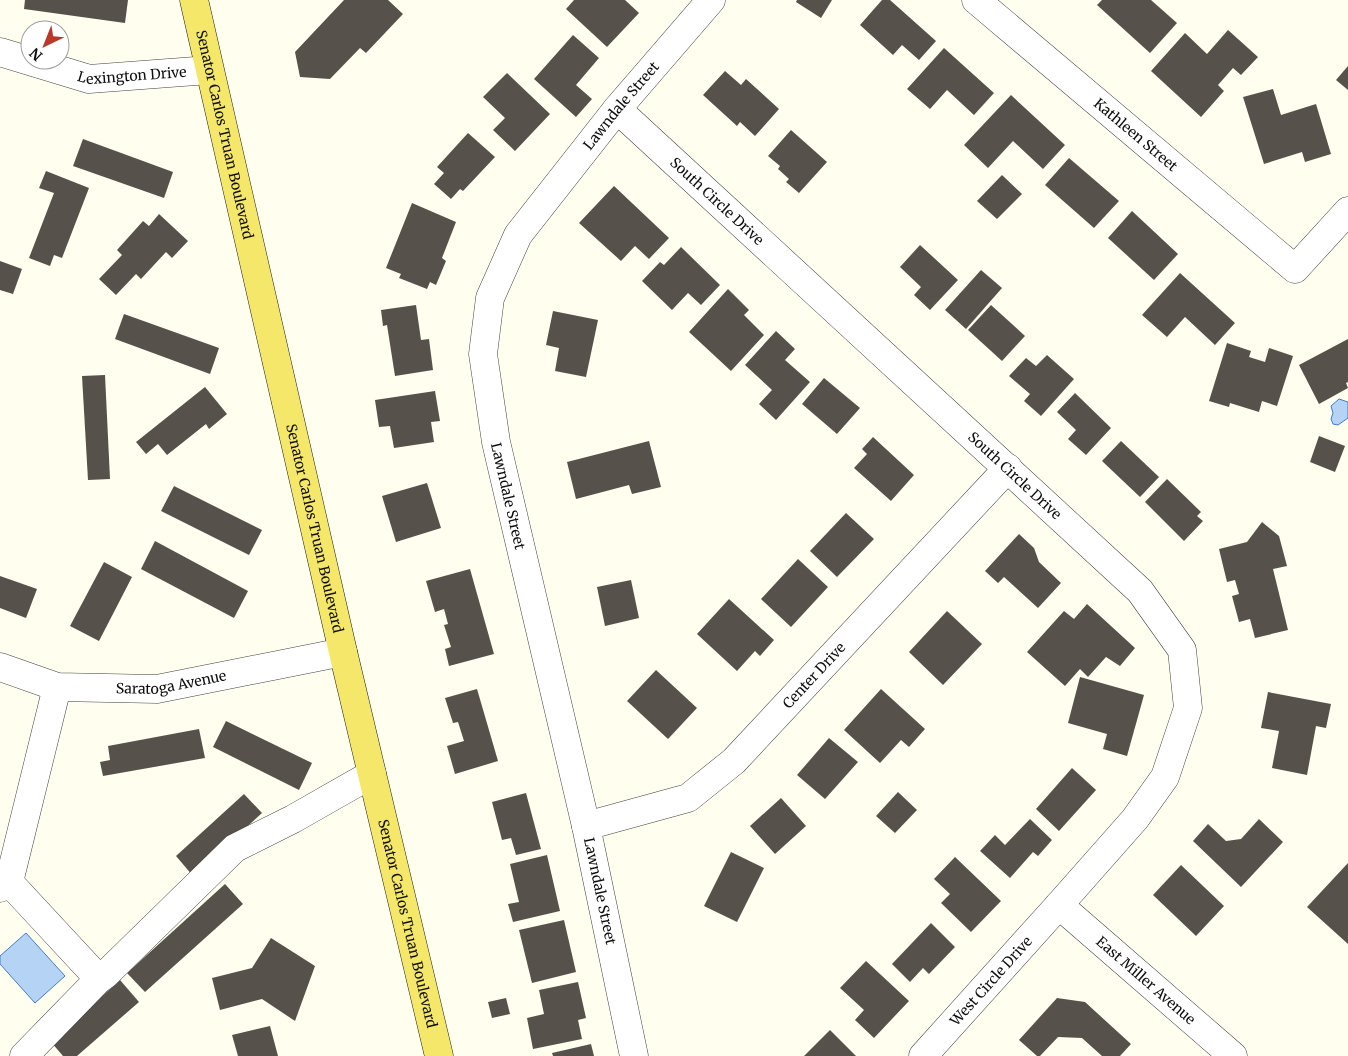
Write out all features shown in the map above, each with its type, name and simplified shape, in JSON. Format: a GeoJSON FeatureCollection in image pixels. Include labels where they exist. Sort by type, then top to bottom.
{"type":"FeatureCollection","features":[{"type":"Feature","properties":{"kind":"main road","name":"Senator Carlos Truan Boulevard"},"geometry":{"type":"LineString","coordinates":[[194,0],[342,652],[439,1056]]}},
{"type":"Feature","properties":{"kind":"street","name":"Lawndale Street"},"geometry":{"type":"LineString","coordinates":[[634,1056],[586,826],[496,442],[483,354],[490,298],[518,235],[617,109],[711,0]]}},
{"type":"Feature","properties":{"kind":"street","name":"Kathleen Street"},"geometry":{"type":"LineString","coordinates":[[976,0],[1295,269],[1348,212]]}},
{"type":"Feature","properties":{"kind":"street","name":"Lexington Drive"},"geometry":{"type":"LineString","coordinates":[[0,52],[89,79],[209,70]]}},
{"type":"Feature","properties":{"kind":"street","name":"South Circle Drive"},"geometry":{"type":"LineString","coordinates":[[617,109],[1140,591],[1182,650],[1188,708],[1165,777],[1135,819],[1059,906]]}},
{"type":"Feature","properties":{"kind":"street","name":"Center Drive"},"geometry":{"type":"LineString","coordinates":[[586,826],[688,798],[734,761],[1008,468]]}},
{"type":"Feature","properties":{"kind":"street","name":"Saratoga Avenue"},"geometry":{"type":"LineString","coordinates":[[0,667],[57,687],[157,689],[342,652]]}},
{"type":"Feature","properties":{"kind":"street"},"geometry":{"type":"LineString","coordinates":[[57,687],[5,885],[99,979]]}},
{"type":"Feature","properties":{"kind":"street"},"geometry":{"type":"LineString","coordinates":[[24,1056],[99,979],[235,848],[293,819],[372,774]]}},
{"type":"Feature","properties":{"kind":"street","name":"West Circle Drive"},"geometry":{"type":"LineString","coordinates":[[923,1056],[1059,906]]}},
{"type":"Feature","properties":{"kind":"street","name":"East Miller Avenue"},"geometry":{"type":"LineString","coordinates":[[1059,906],[1233,1056]]}},
{"type":"Feature","properties":{"kind":"water"},"geometry":{"type":"Polygon","coordinates":[[[1339,399],[1348,402],[1348,418],[1338,425],[1333,424],[1331,419],[1333,413],[1331,406],[1339,399]]]}},
{"type":"Feature","properties":{"kind":"water"},"geometry":{"type":"Polygon","coordinates":[[[26,933],[65,976],[35,1003],[0,964],[0,956],[26,933]]]}},
{"type":"Feature","properties":{"kind":"building"},"geometry":{"type":"Polygon","coordinates":[[[25,0],[128,0],[125,23],[24,9],[25,0]]]}},
{"type":"Feature","properties":{"kind":"building"},"geometry":{"type":"Polygon","coordinates":[[[344,0],[388,0],[403,14],[366,53],[360,48],[330,79],[300,77],[295,52],[344,0]]]}},
{"type":"Feature","properties":{"kind":"building"},"geometry":{"type":"Polygon","coordinates":[[[574,0],[625,0],[639,13],[607,47],[566,9],[574,0]]]}},
{"type":"Feature","properties":{"kind":"building"},"geometry":{"type":"Polygon","coordinates":[[[797,0],[832,0],[821,18],[796,2],[797,0]]]}},
{"type":"Feature","properties":{"kind":"building"},"geometry":{"type":"Polygon","coordinates":[[[882,0],[890,0],[936,41],[919,60],[902,45],[893,55],[860,25],[882,0]]]}},
{"type":"Feature","properties":{"kind":"building"},"geometry":{"type":"Polygon","coordinates":[[[1102,0],[1151,0],[1177,23],[1150,53],[1097,5],[1102,0]]]}},
{"type":"Feature","properties":{"kind":"building"},"geometry":{"type":"Polygon","coordinates":[[[1228,30],[1258,57],[1241,75],[1233,68],[1218,85],[1224,91],[1201,117],[1151,71],[1185,33],[1207,54],[1228,30]]]}},
{"type":"Feature","properties":{"kind":"building"},"geometry":{"type":"Polygon","coordinates":[[[573,35],[599,58],[576,85],[592,99],[576,117],[534,79],[573,35]]]}},
{"type":"Feature","properties":{"kind":"building"},"geometry":{"type":"Polygon","coordinates":[[[944,48],[994,93],[974,115],[947,90],[930,109],[907,89],[944,48]]]}},
{"type":"Feature","properties":{"kind":"building"},"geometry":{"type":"Polygon","coordinates":[[[1348,66],[1348,90],[1336,80],[1348,66]]]}},
{"type":"Feature","properties":{"kind":"building"},"geometry":{"type":"Polygon","coordinates":[[[725,71],[741,85],[746,79],[779,109],[755,136],[740,122],[737,126],[703,95],[725,71]]]}},
{"type":"Feature","properties":{"kind":"building"},"geometry":{"type":"Polygon","coordinates":[[[507,73],[550,114],[515,151],[493,130],[505,118],[483,97],[507,73]]]}},
{"type":"Feature","properties":{"kind":"building"},"geometry":{"type":"Polygon","coordinates":[[[1273,89],[1281,115],[1316,104],[1331,154],[1305,162],[1302,152],[1264,164],[1243,97],[1273,89]]]}},
{"type":"Feature","properties":{"kind":"building"},"geometry":{"type":"Polygon","coordinates":[[[1011,95],[1065,145],[1043,169],[1013,141],[988,168],[964,145],[1011,95]]]}},
{"type":"Feature","properties":{"kind":"building"},"geometry":{"type":"Polygon","coordinates":[[[791,130],[827,162],[799,193],[786,182],[789,179],[778,169],[780,166],[768,156],[791,130]]]}},
{"type":"Feature","properties":{"kind":"building"},"geometry":{"type":"Polygon","coordinates":[[[468,133],[495,157],[463,191],[460,189],[451,199],[434,184],[444,173],[437,167],[468,133]]]}},
{"type":"Feature","properties":{"kind":"building"},"geometry":{"type":"Polygon","coordinates":[[[83,139],[173,172],[164,198],[73,166],[83,139]]]}},
{"type":"Feature","properties":{"kind":"building"},"geometry":{"type":"Polygon","coordinates":[[[1069,158],[1119,201],[1094,228],[1045,185],[1069,158]]]}},
{"type":"Feature","properties":{"kind":"building"},"geometry":{"type":"Polygon","coordinates":[[[46,171],[89,188],[62,258],[54,255],[50,266],[29,258],[54,193],[39,188],[46,171]]]}},
{"type":"Feature","properties":{"kind":"building"},"geometry":{"type":"Polygon","coordinates":[[[1002,175],[1022,194],[997,219],[977,201],[1002,175]]]}},
{"type":"Feature","properties":{"kind":"building"},"geometry":{"type":"Polygon","coordinates":[[[614,186],[669,238],[649,259],[635,246],[621,261],[579,223],[614,186]]]}},
{"type":"Feature","properties":{"kind":"building"},"geometry":{"type":"Polygon","coordinates":[[[412,203],[456,222],[442,258],[446,261],[436,285],[430,282],[427,289],[399,278],[401,274],[386,268],[412,203]]]}},
{"type":"Feature","properties":{"kind":"building"},"geometry":{"type":"Polygon","coordinates":[[[1132,211],[1178,254],[1154,280],[1108,238],[1132,211]]]}},
{"type":"Feature","properties":{"kind":"building"},"geometry":{"type":"Polygon","coordinates":[[[159,214],[188,241],[172,258],[166,252],[141,279],[136,274],[116,295],[99,279],[122,255],[117,250],[143,221],[149,226],[159,214]]]}},
{"type":"Feature","properties":{"kind":"building"},"geometry":{"type":"Polygon","coordinates":[[[920,245],[958,280],[930,310],[914,295],[921,287],[900,267],[920,245]]]}},
{"type":"Feature","properties":{"kind":"building"},"geometry":{"type":"Polygon","coordinates":[[[681,247],[720,285],[701,305],[688,293],[672,310],[642,281],[660,262],[664,265],[681,247]]]}},
{"type":"Feature","properties":{"kind":"building"},"geometry":{"type":"Polygon","coordinates":[[[0,261],[22,269],[13,294],[0,290],[0,261]]]}},
{"type":"Feature","properties":{"kind":"building"},"geometry":{"type":"Polygon","coordinates":[[[981,270],[1002,288],[966,329],[945,310],[981,270]]]}},
{"type":"Feature","properties":{"kind":"building"},"geometry":{"type":"Polygon","coordinates":[[[1180,273],[1235,323],[1215,345],[1185,317],[1167,337],[1142,315],[1180,273]]]}},
{"type":"Feature","properties":{"kind":"building"},"geometry":{"type":"Polygon","coordinates":[[[728,289],[749,310],[744,315],[764,335],[731,371],[689,332],[728,289]]]}},
{"type":"Feature","properties":{"kind":"building"},"geometry":{"type":"Polygon","coordinates":[[[416,305],[421,340],[429,339],[433,370],[395,376],[387,325],[383,326],[381,310],[416,305]]]}},
{"type":"Feature","properties":{"kind":"building"},"geometry":{"type":"Polygon","coordinates":[[[991,305],[1025,336],[1002,361],[968,330],[991,305]]]}},
{"type":"Feature","properties":{"kind":"building"},"geometry":{"type":"Polygon","coordinates":[[[553,311],[598,320],[586,377],[555,371],[559,348],[546,345],[553,311]]]}},
{"type":"Feature","properties":{"kind":"building"},"geometry":{"type":"Polygon","coordinates":[[[124,314],[219,348],[210,374],[115,339],[124,314]]]}},
{"type":"Feature","properties":{"kind":"building"},"geometry":{"type":"Polygon","coordinates":[[[776,331],[795,349],[785,360],[810,382],[776,420],[759,404],[772,390],[745,365],[776,331]]]}},
{"type":"Feature","properties":{"kind":"building"},"geometry":{"type":"Polygon","coordinates":[[[1348,339],[1348,382],[1346,383],[1348,388],[1319,404],[1299,365],[1348,339]]]}},
{"type":"Feature","properties":{"kind":"building"},"geometry":{"type":"Polygon","coordinates":[[[1227,343],[1251,351],[1249,357],[1265,362],[1269,348],[1293,356],[1277,406],[1262,401],[1259,412],[1230,403],[1229,407],[1209,401],[1227,343]]]}},
{"type":"Feature","properties":{"kind":"building"},"geometry":{"type":"Polygon","coordinates":[[[1047,355],[1074,379],[1041,416],[1024,401],[1030,394],[1009,376],[1026,358],[1036,366],[1047,355]]]}},
{"type":"Feature","properties":{"kind":"building"},"geometry":{"type":"Polygon","coordinates":[[[105,375],[110,479],[88,480],[82,376],[105,375]]]}},
{"type":"Feature","properties":{"kind":"building"},"geometry":{"type":"Polygon","coordinates":[[[824,378],[860,408],[837,434],[802,404],[824,378]]]}},
{"type":"Feature","properties":{"kind":"building"},"geometry":{"type":"Polygon","coordinates":[[[205,387],[227,414],[209,429],[206,424],[167,455],[158,444],[146,454],[136,442],[205,387]]]}},
{"type":"Feature","properties":{"kind":"building"},"geometry":{"type":"Polygon","coordinates":[[[435,391],[440,421],[431,422],[434,442],[394,448],[390,426],[379,427],[375,400],[435,391]]]}},
{"type":"Feature","properties":{"kind":"building"},"geometry":{"type":"Polygon","coordinates":[[[1075,393],[1111,428],[1086,455],[1068,439],[1076,430],[1057,412],[1075,393]]]}},
{"type":"Feature","properties":{"kind":"building"},"geometry":{"type":"Polygon","coordinates":[[[1319,436],[1345,446],[1335,472],[1310,462],[1319,436]]]}},
{"type":"Feature","properties":{"kind":"building"},"geometry":{"type":"Polygon","coordinates":[[[873,437],[914,475],[891,501],[854,468],[867,454],[862,449],[873,437]]]}},
{"type":"Feature","properties":{"kind":"building"},"geometry":{"type":"Polygon","coordinates":[[[649,441],[661,487],[632,494],[629,485],[576,499],[567,462],[649,441]]]}},
{"type":"Feature","properties":{"kind":"building"},"geometry":{"type":"Polygon","coordinates":[[[1121,441],[1159,477],[1140,497],[1102,461],[1121,441]]]}},
{"type":"Feature","properties":{"kind":"building"},"geometry":{"type":"Polygon","coordinates":[[[1167,479],[1201,512],[1197,516],[1203,521],[1184,541],[1145,502],[1167,479]]]}},
{"type":"Feature","properties":{"kind":"building"},"geometry":{"type":"Polygon","coordinates":[[[427,483],[441,528],[396,542],[382,496],[427,483]]]}},
{"type":"Feature","properties":{"kind":"building"},"geometry":{"type":"Polygon","coordinates":[[[174,486],[262,530],[249,555],[161,511],[174,486]]]}},
{"type":"Feature","properties":{"kind":"building"},"geometry":{"type":"Polygon","coordinates":[[[846,513],[874,539],[837,577],[810,551],[846,513]]]}},
{"type":"Feature","properties":{"kind":"building"},"geometry":{"type":"Polygon","coordinates":[[[1262,522],[1279,536],[1287,566],[1273,569],[1288,630],[1255,638],[1250,619],[1239,622],[1232,596],[1239,594],[1235,580],[1227,582],[1219,549],[1247,542],[1262,522]]]}},
{"type":"Feature","properties":{"kind":"building"},"geometry":{"type":"Polygon","coordinates":[[[1019,534],[1034,548],[1039,562],[1061,583],[1038,608],[1004,577],[998,583],[985,571],[1019,534]]]}},
{"type":"Feature","properties":{"kind":"building"},"geometry":{"type":"Polygon","coordinates":[[[155,541],[248,591],[234,618],[141,569],[155,541]]]}},
{"type":"Feature","properties":{"kind":"building"},"geometry":{"type":"Polygon","coordinates":[[[798,559],[828,587],[791,627],[761,599],[798,559]]]}},
{"type":"Feature","properties":{"kind":"building"},"geometry":{"type":"Polygon","coordinates":[[[104,562],[132,577],[99,641],[70,626],[104,562]]]}},
{"type":"Feature","properties":{"kind":"building"},"geometry":{"type":"Polygon","coordinates":[[[470,569],[494,654],[449,666],[445,649],[451,647],[444,625],[448,624],[444,609],[435,612],[426,581],[470,569]]]}},
{"type":"Feature","properties":{"kind":"building"},"geometry":{"type":"Polygon","coordinates":[[[0,576],[37,589],[26,618],[0,608],[0,576]]]}},
{"type":"Feature","properties":{"kind":"building"},"geometry":{"type":"Polygon","coordinates":[[[631,580],[639,618],[605,626],[597,587],[631,580]]]}},
{"type":"Feature","properties":{"kind":"building"},"geometry":{"type":"Polygon","coordinates":[[[729,599],[774,640],[760,656],[755,651],[737,671],[697,634],[729,599]]]}},
{"type":"Feature","properties":{"kind":"building"},"geometry":{"type":"Polygon","coordinates":[[[1087,604],[1135,648],[1120,666],[1106,657],[1088,677],[1080,669],[1065,686],[1027,652],[1064,611],[1074,619],[1087,604]]]}},
{"type":"Feature","properties":{"kind":"building"},"geometry":{"type":"Polygon","coordinates":[[[947,611],[982,644],[943,685],[909,652],[947,611]]]}},
{"type":"Feature","properties":{"kind":"building"},"geometry":{"type":"Polygon","coordinates":[[[656,670],[697,708],[668,739],[627,701],[656,670]]]}},
{"type":"Feature","properties":{"kind":"building"},"geometry":{"type":"Polygon","coordinates":[[[1080,677],[1144,695],[1127,756],[1103,749],[1107,734],[1068,723],[1080,677]]]}},
{"type":"Feature","properties":{"kind":"building"},"geometry":{"type":"Polygon","coordinates":[[[477,689],[498,761],[455,774],[447,746],[464,741],[458,722],[453,723],[445,698],[477,689]]]}},
{"type":"Feature","properties":{"kind":"building"},"geometry":{"type":"Polygon","coordinates":[[[881,689],[925,729],[909,747],[901,740],[880,763],[844,730],[881,689]]]}},
{"type":"Feature","properties":{"kind":"building"},"geometry":{"type":"Polygon","coordinates":[[[1268,692],[1331,704],[1326,728],[1316,726],[1307,775],[1272,768],[1279,731],[1261,728],[1268,692]]]}},
{"type":"Feature","properties":{"kind":"building"},"geometry":{"type":"Polygon","coordinates":[[[226,721],[312,763],[299,790],[213,747],[226,721]]]}},
{"type":"Feature","properties":{"kind":"building"},"geometry":{"type":"Polygon","coordinates":[[[199,729],[205,758],[103,776],[100,762],[110,760],[108,746],[199,729]]]}},
{"type":"Feature","properties":{"kind":"building"},"geometry":{"type":"Polygon","coordinates":[[[829,738],[858,762],[825,799],[797,775],[829,738]]]}},
{"type":"Feature","properties":{"kind":"building"},"geometry":{"type":"Polygon","coordinates":[[[1072,768],[1096,790],[1059,831],[1036,809],[1072,768]]]}},
{"type":"Feature","properties":{"kind":"building"},"geometry":{"type":"Polygon","coordinates":[[[898,792],[917,810],[895,833],[876,816],[898,792]]]}},
{"type":"Feature","properties":{"kind":"building"},"geometry":{"type":"Polygon","coordinates":[[[526,793],[541,849],[516,855],[511,838],[502,840],[492,802],[526,793]]]}},
{"type":"Feature","properties":{"kind":"building"},"geometry":{"type":"Polygon","coordinates":[[[244,794],[262,813],[193,876],[176,856],[244,794]]]}},
{"type":"Feature","properties":{"kind":"building"},"geometry":{"type":"Polygon","coordinates":[[[781,798],[806,826],[775,854],[750,826],[781,798]]]}},
{"type":"Feature","properties":{"kind":"building"},"geometry":{"type":"Polygon","coordinates":[[[1030,819],[1052,840],[1038,856],[1033,852],[1010,878],[980,851],[995,835],[1005,845],[1030,819]]]}},
{"type":"Feature","properties":{"kind":"building"},"geometry":{"type":"Polygon","coordinates":[[[1259,819],[1283,842],[1241,887],[1193,841],[1208,824],[1226,841],[1241,839],[1259,819]]]}},
{"type":"Feature","properties":{"kind":"building"},"geometry":{"type":"Polygon","coordinates":[[[731,852],[764,868],[737,922],[704,906],[731,852]]]}},
{"type":"Feature","properties":{"kind":"building"},"geometry":{"type":"Polygon","coordinates":[[[547,855],[560,911],[513,922],[508,904],[519,902],[510,864],[547,855]]]}},
{"type":"Feature","properties":{"kind":"building"},"geometry":{"type":"Polygon","coordinates":[[[955,857],[1001,901],[971,932],[941,903],[950,894],[934,879],[955,857]]]}},
{"type":"Feature","properties":{"kind":"building"},"geometry":{"type":"Polygon","coordinates":[[[1348,863],[1348,944],[1307,907],[1348,863]]]}},
{"type":"Feature","properties":{"kind":"building"},"geometry":{"type":"Polygon","coordinates":[[[1181,865],[1224,906],[1196,936],[1153,895],[1181,865]]]}},
{"type":"Feature","properties":{"kind":"building"},"geometry":{"type":"Polygon","coordinates":[[[225,884],[243,904],[145,992],[127,973],[225,884]]]}},
{"type":"Feature","properties":{"kind":"building"},"geometry":{"type":"Polygon","coordinates":[[[564,920],[576,972],[532,983],[519,930],[564,920]]]}},
{"type":"Feature","properties":{"kind":"building"},"geometry":{"type":"Polygon","coordinates":[[[931,923],[955,947],[929,974],[923,968],[910,982],[892,964],[931,923]]]}},
{"type":"Feature","properties":{"kind":"building"},"geometry":{"type":"Polygon","coordinates":[[[271,938],[315,966],[295,1021],[262,999],[220,1010],[212,978],[252,968],[271,938]]]}},
{"type":"Feature","properties":{"kind":"building"},"geometry":{"type":"Polygon","coordinates":[[[866,961],[909,1001],[874,1038],[855,1020],[864,1010],[840,988],[866,961]]]}},
{"type":"Feature","properties":{"kind":"building"},"geometry":{"type":"Polygon","coordinates":[[[120,980],[139,1002],[77,1056],[63,1056],[51,1042],[120,980]]]}},
{"type":"Feature","properties":{"kind":"building"},"geometry":{"type":"Polygon","coordinates":[[[578,982],[586,1018],[578,1020],[582,1039],[533,1049],[527,1018],[544,1014],[539,990],[578,982]]]}},
{"type":"Feature","properties":{"kind":"building"},"geometry":{"type":"Polygon","coordinates":[[[506,998],[510,1014],[492,1018],[488,1002],[506,998]]]}},
{"type":"Feature","properties":{"kind":"building"},"geometry":{"type":"Polygon","coordinates":[[[1057,998],[1085,1002],[1131,1044],[1120,1056],[1102,1056],[1082,1038],[1058,1037],[1040,1056],[1037,1056],[1019,1040],[1057,998]]]}},
{"type":"Feature","properties":{"kind":"building"},"geometry":{"type":"Polygon","coordinates":[[[270,1026],[278,1056],[238,1056],[232,1035],[270,1026]]]}},
{"type":"Feature","properties":{"kind":"building"},"geometry":{"type":"Polygon","coordinates":[[[830,1030],[856,1056],[804,1056],[830,1030]]]}},
{"type":"Feature","properties":{"kind":"building"},"geometry":{"type":"Polygon","coordinates":[[[591,1044],[594,1056],[553,1056],[552,1053],[591,1044]]]}}]}
